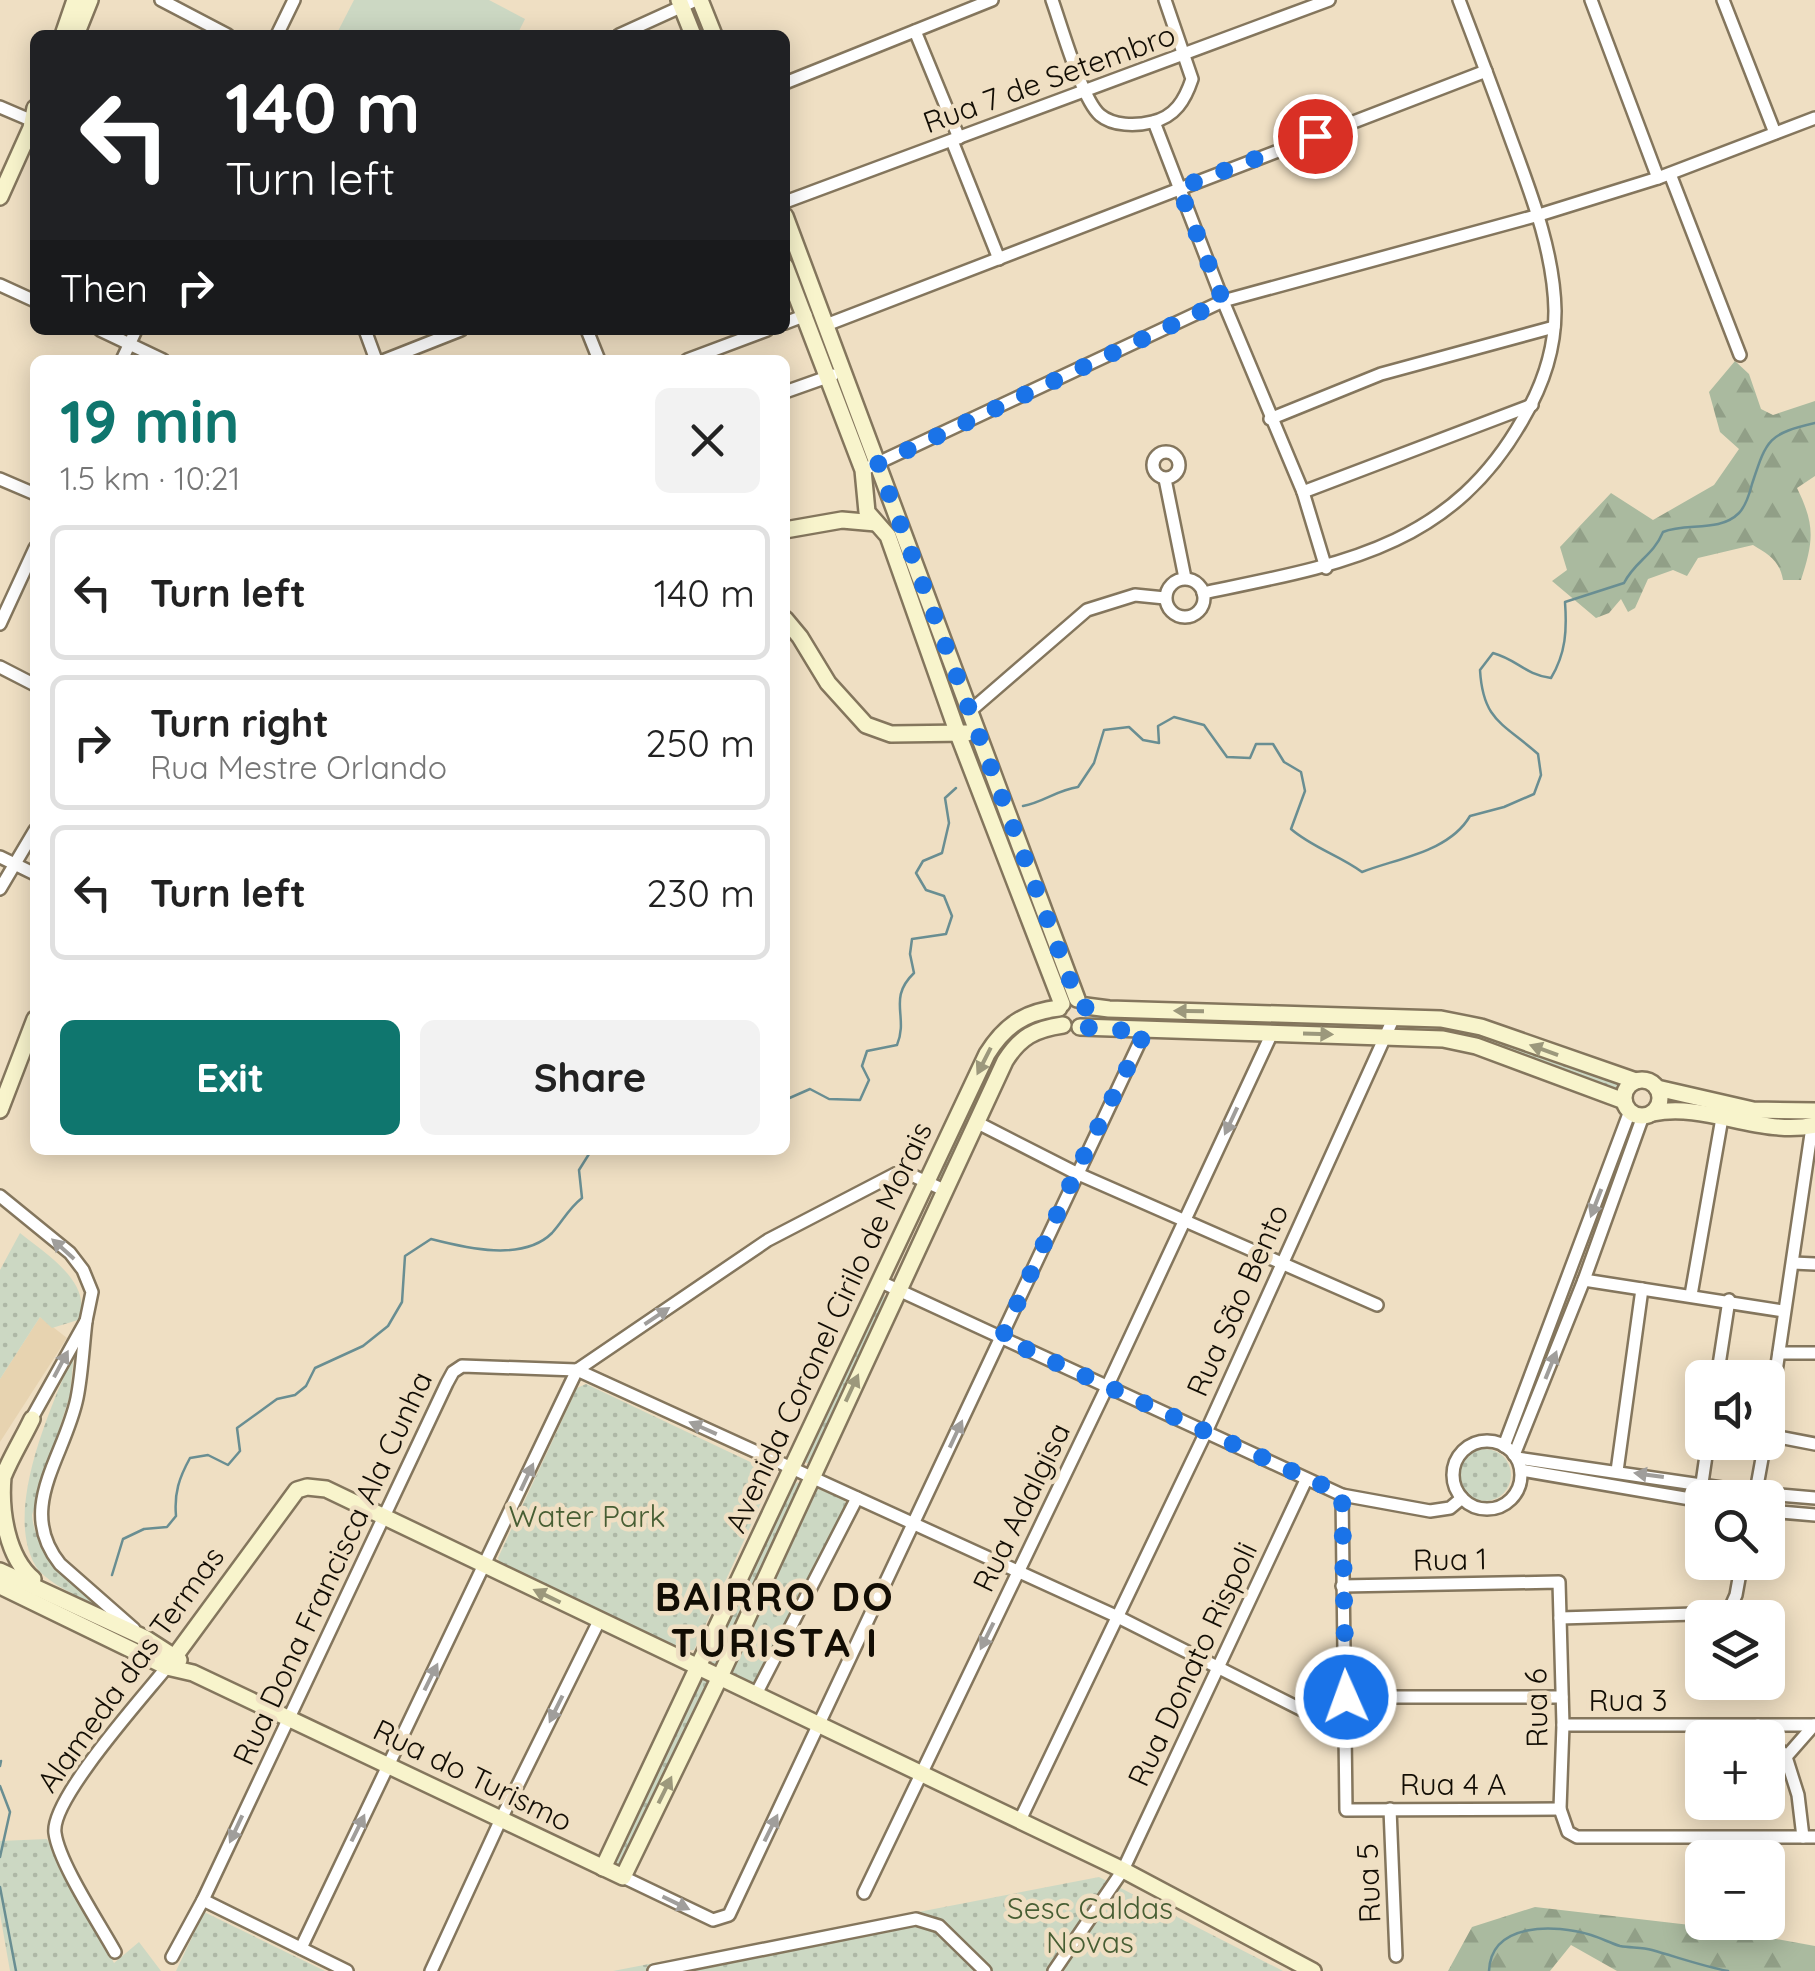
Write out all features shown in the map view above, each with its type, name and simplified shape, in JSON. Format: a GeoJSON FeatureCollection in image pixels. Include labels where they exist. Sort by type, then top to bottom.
{"type":"FeatureCollection","features":[{"type":"Feature","properties":{"kind":"main road"},"geometry":{"type":"LineString","coordinates":[[65,30],[75,0]]}},
{"type":"Feature","properties":{"kind":"main road"},"geometry":{"type":"LineString","coordinates":[[78,30],[90,0]]}},
{"type":"Feature","properties":{"kind":"main road"},"geometry":{"type":"LineString","coordinates":[[690,2],[693,30]]}},
{"type":"Feature","properties":{"kind":"main road"},"geometry":{"type":"LineString","coordinates":[[690,2],[710,30]]}},
{"type":"Feature","properties":{"kind":"main road"},"geometry":{"type":"LineString","coordinates":[[0,197],[30,132]]}},
{"type":"Feature","properties":{"kind":"main road"},"geometry":{"type":"LineString","coordinates":[[790,229],[826,325],[837,374],[871,467],[896,513],[1071,1004]]}},
{"type":"Feature","properties":{"kind":"main road"},"geometry":{"type":"LineString","coordinates":[[790,278],[837,374]]}},
{"type":"Feature","properties":{"kind":"main road"},"geometry":{"type":"LineString","coordinates":[[871,467],[867,512],[888,536],[958,734],[1071,1004],[1087,1020],[1080,1027]]}},
{"type":"Feature","properties":{"kind":"main road"},"geometry":{"type":"LineString","coordinates":[[842,520],[876,493],[890,497]]}},
{"type":"Feature","properties":{"kind":"main road"},"geometry":{"type":"LineString","coordinates":[[790,529],[842,520],[878,524],[889,522],[896,513]]}},
{"type":"Feature","properties":{"kind":"main road"},"geometry":{"type":"LineString","coordinates":[[790,626],[828,684],[866,725],[891,734],[958,734],[975,730]]}},
{"type":"Feature","properties":{"kind":"main road"},"geometry":{"type":"LineString","coordinates":[[1062,1025],[1058,1017],[1071,1004]]}},
{"type":"Feature","properties":{"kind":"main road"},"geometry":{"type":"LineString","coordinates":[[1071,1004],[1109,1009],[1441,1019],[1482,1027],[1636,1082],[1648,1081],[1658,1088],[1814,1121],[1774,1126],[1667,1110],[1638,1110],[1459,1041],[1272,1032],[1145,1032],[1071,1029],[1062,1025],[1040,1028],[1032,1011],[1071,1004]]}},
{"type":"Feature","properties":{"kind":"main road","name":"Avenida Coronel Cirilo de Morais"},"geometry":{"type":"LineString","coordinates":[[604,1868],[986,1054],[1004,1030],[1032,1011]]}},
{"type":"Feature","properties":{"kind":"main road","name":"Avenida Coronel Cirilo de Morais"},"geometry":{"type":"LineString","coordinates":[[623,1878],[976,1122],[1015,1045],[1040,1028]]}},
{"type":"Feature","properties":{"kind":"main road"},"geometry":{"type":"LineString","coordinates":[[2,1102],[30,1032]]}},
{"type":"Feature","properties":{"kind":"main road"},"geometry":{"type":"LineString","coordinates":[[1636,1082],[1626,1090],[1638,1110]]}},
{"type":"Feature","properties":{"kind":"main road"},"geometry":{"type":"LineString","coordinates":[[1638,1110],[1660,1099],[1658,1088]]}},
{"type":"Feature","properties":{"kind":"main road"},"geometry":{"type":"LineString","coordinates":[[32,1419],[1,1484],[2,1528],[16,1563],[52,1594]]}},
{"type":"Feature","properties":{"kind":"main road","name":"Alameda das Termas"},"geometry":{"type":"LineString","coordinates":[[171,1661],[297,1490],[326,1489],[385,1517]]}},
{"type":"Feature","properties":{"kind":"main road"},"geometry":{"type":"LineString","coordinates":[[385,1517],[1123,1870],[1313,1971]]}},
{"type":"Feature","properties":{"kind":"main road","name":"Rua do Turismo"},"geometry":{"type":"LineString","coordinates":[[0,1571],[145,1638],[171,1661]]}},
{"type":"Feature","properties":{"kind":"main road","name":"Rua do Turismo"},"geometry":{"type":"LineString","coordinates":[[0,1586],[171,1661],[623,1878]]}},
{"type":"Feature","properties":{"kind":"street"},"geometry":{"type":"LineString","coordinates":[[160,0],[218,30]]}},
{"type":"Feature","properties":{"kind":"street"},"geometry":{"type":"LineString","coordinates":[[279,30],[294,0]]}},
{"type":"Feature","properties":{"kind":"street"},"geometry":{"type":"LineString","coordinates":[[790,81],[992,0]]}},
{"type":"Feature","properties":{"kind":"street"},"geometry":{"type":"LineString","coordinates":[[1052,0],[1085,90],[1098,114],[1136,125],[1170,116],[1188,92],[1192,79],[1165,0]]}},
{"type":"Feature","properties":{"kind":"street","name":"Rua 7 de Setembro"},"geometry":{"type":"LineString","coordinates":[[790,200],[1329,0]]}},
{"type":"Feature","properties":{"kind":"street"},"geometry":{"type":"LineString","coordinates":[[1204,593],[1326,568],[1410,533],[1469,494],[1510,443],[1532,405],[1548,360],[1554,327],[1552,286],[1539,215],[1459,0]]}},
{"type":"Feature","properties":{"kind":"street"},"geometry":{"type":"LineString","coordinates":[[1591,0],[1740,354]]}},
{"type":"Feature","properties":{"kind":"street"},"geometry":{"type":"LineString","coordinates":[[1723,0],[1775,133]]}},
{"type":"Feature","properties":{"kind":"street"},"geometry":{"type":"LineString","coordinates":[[630,30],[690,2]]}},
{"type":"Feature","properties":{"kind":"street"},"geometry":{"type":"LineString","coordinates":[[915,31],[1000,259]]}},
{"type":"Feature","properties":{"kind":"street"},"geometry":{"type":"LineString","coordinates":[[826,325],[1486,71]]}},
{"type":"Feature","properties":{"kind":"street"},"geometry":{"type":"LineString","coordinates":[[0,106],[30,124]]}},
{"type":"Feature","properties":{"kind":"street"},"geometry":{"type":"LineString","coordinates":[[871,467],[1223,301],[1539,215],[1664,176],[1815,118]]}},
{"type":"Feature","properties":{"kind":"street"},"geometry":{"type":"LineString","coordinates":[[1154,122],[1302,492],[1326,568]]}},
{"type":"Feature","properties":{"kind":"street"},"geometry":{"type":"LineString","coordinates":[[0,285],[30,299]]}},
{"type":"Feature","properties":{"kind":"street"},"geometry":{"type":"LineString","coordinates":[[790,321],[806,315]]}},
{"type":"Feature","properties":{"kind":"street"},"geometry":{"type":"LineString","coordinates":[[1270,418],[1381,374],[1554,327]]}},
{"type":"Feature","properties":{"kind":"street"},"geometry":{"type":"LineString","coordinates":[[111,335],[153,355]]}},
{"type":"Feature","properties":{"kind":"street"},"geometry":{"type":"LineString","coordinates":[[124,355],[134,335]]}},
{"type":"Feature","properties":{"kind":"street"},"geometry":{"type":"LineString","coordinates":[[398,355],[448,335]]}},
{"type":"Feature","properties":{"kind":"street"},"geometry":{"type":"LineString","coordinates":[[700,355],[754,335]]}},
{"type":"Feature","properties":{"kind":"street"},"geometry":{"type":"LineString","coordinates":[[790,390],[837,374]]}},
{"type":"Feature","properties":{"kind":"street"},"geometry":{"type":"LineString","coordinates":[[1302,492],[1532,405]]}},
{"type":"Feature","properties":{"kind":"street"},"geometry":{"type":"LineString","coordinates":[[0,478],[30,492]]}},
{"type":"Feature","properties":{"kind":"street"},"geometry":{"type":"LineString","coordinates":[[1165,479],[1185,578]]}},
{"type":"Feature","properties":{"kind":"street"},"geometry":{"type":"LineString","coordinates":[[0,624],[30,559]]}},
{"type":"Feature","properties":{"kind":"street"},"geometry":{"type":"LineString","coordinates":[[1185,578],[1197,583],[1204,593],[1202,606],[1187,617],[1170,610],[1165,598],[1169,586],[1185,578]]}},
{"type":"Feature","properties":{"kind":"street"},"geometry":{"type":"LineString","coordinates":[[969,712],[1087,610],[1135,594],[1165,598]]}},
{"type":"Feature","properties":{"kind":"street"},"geometry":{"type":"LineString","coordinates":[[0,667],[30,682]]}},
{"type":"Feature","properties":{"kind":"street"},"geometry":{"type":"LineString","coordinates":[[0,889],[30,839]]}},
{"type":"Feature","properties":{"kind":"street"},"geometry":{"type":"LineString","coordinates":[[0,857],[30,872]]}},
{"type":"Feature","properties":{"kind":"street","name":"Rua São Bento"},"geometry":{"type":"LineString","coordinates":[[1020,1820],[1206,1432],[1394,1016]]}},
{"type":"Feature","properties":{"kind":"street"},"geometry":{"type":"LineString","coordinates":[[820,1727],[1076,1172],[1145,1032]]}},
{"type":"Feature","properties":{"kind":"street","name":"Rua Adalgisa"},"geometry":{"type":"LineString","coordinates":[[864,1893],[1272,1032]]}},
{"type":"Feature","properties":{"kind":"street"},"geometry":{"type":"LineString","coordinates":[[1514,1457],[1584,1280],[1638,1110]]}},
{"type":"Feature","properties":{"kind":"street"},"geometry":{"type":"LineString","coordinates":[[1638,1110],[1514,1457],[1517,1491],[1502,1506],[1480,1508],[1462,1498],[1456,1489],[1454,1468],[1464,1450],[1484,1442],[1514,1457],[1685,1497]]}},
{"type":"Feature","properties":{"kind":"street"},"geometry":{"type":"LineString","coordinates":[[1692,1296],[1722,1118]]}},
{"type":"Feature","properties":{"kind":"street"},"geometry":{"type":"LineString","coordinates":[[1778,1360],[1814,1121]]}},
{"type":"Feature","properties":{"kind":"street"},"geometry":{"type":"LineString","coordinates":[[976,1122],[1185,1222],[1376,1305]]}},
{"type":"Feature","properties":{"kind":"street"},"geometry":{"type":"LineString","coordinates":[[300,1948],[577,1370],[768,1240],[895,1174],[906,1173],[944,1190]]}},
{"type":"Feature","properties":{"kind":"street"},"geometry":{"type":"LineString","coordinates":[[0,1196],[70,1253],[92,1292],[77,1399],[42,1501],[40,1530],[60,1564],[145,1638]]}},
{"type":"Feature","properties":{"kind":"street"},"geometry":{"type":"LineString","coordinates":[[1793,1262],[1815,1264]]}},
{"type":"Feature","properties":{"kind":"street"},"geometry":{"type":"LineString","coordinates":[[1584,1280],[1783,1311]]}},
{"type":"Feature","properties":{"kind":"street"},"geometry":{"type":"LineString","coordinates":[[881,1282],[1342,1494],[1430,1511],[1450,1508],[1462,1498]]}},
{"type":"Feature","properties":{"kind":"street"},"geometry":{"type":"LineString","coordinates":[[1617,1471],[1642,1290]]}},
{"type":"Feature","properties":{"kind":"street"},"geometry":{"type":"LineString","coordinates":[[1720,1360],[1728,1300]]}},
{"type":"Feature","properties":{"kind":"street"},"geometry":{"type":"LineString","coordinates":[[0,1466],[32,1419],[86,1321]]}},
{"type":"Feature","properties":{"kind":"street"},"geometry":{"type":"LineString","coordinates":[[1779,1352],[1815,1353]]}},
{"type":"Feature","properties":{"kind":"street","name":"Rua Dona Francisca Ala Cunha"},"geometry":{"type":"LineString","coordinates":[[172,1957],[203,1900],[453,1372],[473,1364],[577,1370]]}},
{"type":"Feature","properties":{"kind":"street"},"geometry":{"type":"LineString","coordinates":[[577,1370],[1118,1618],[1346,1732],[1342,1494]]}},
{"type":"Feature","properties":{"kind":"street"},"geometry":{"type":"LineString","coordinates":[[1785,1439],[1815,1444]]}},
{"type":"Feature","properties":{"kind":"street"},"geometry":{"type":"LineString","coordinates":[[1514,1457],[1685,1481]]}},
{"type":"Feature","properties":{"kind":"street","name":"Rua Donato Rispoli"},"geometry":{"type":"LineString","coordinates":[[1054,1971],[1123,1870],[1306,1480]]}},
{"type":"Feature","properties":{"kind":"street"},"geometry":{"type":"LineString","coordinates":[[1785,1496],[1815,1498]]}},
{"type":"Feature","properties":{"kind":"street"},"geometry":{"type":"LineString","coordinates":[[755,1696],[857,1498]]}},
{"type":"Feature","properties":{"kind":"street"},"geometry":{"type":"LineString","coordinates":[[1785,1512],[1815,1516]]}},
{"type":"Feature","properties":{"kind":"street"},"geometry":{"type":"LineString","coordinates":[[1560,1618],[1728,1613],[1739,1580]]}},
{"type":"Feature","properties":{"kind":"street","name":"Rua 1"},"geometry":{"type":"LineString","coordinates":[[1342,1586],[1559,1582]]}},
{"type":"Feature","properties":{"kind":"street","name":"Rua 6"},"geometry":{"type":"LineString","coordinates":[[1559,1582],[1563,1725],[1560,1809],[1568,1832],[1577,1837],[1809,1837]]}},
{"type":"Feature","properties":{"kind":"street"},"geometry":{"type":"LineString","coordinates":[[431,1971],[599,1621]]}},
{"type":"Feature","properties":{"kind":"street","name":"Alameda das Termas"},"geometry":{"type":"LineString","coordinates":[[115,1952],[64,1859],[54,1833],[57,1815],[71,1788],[171,1661]]}},
{"type":"Feature","properties":{"kind":"street","name":"Rua 3"},"geometry":{"type":"LineString","coordinates":[[1346,1697],[1562,1697]]}},
{"type":"Feature","properties":{"kind":"street","name":"Rua 3"},"geometry":{"type":"LineString","coordinates":[[1563,1725],[1685,1725]]}},
{"type":"Feature","properties":{"kind":"street","name":"Rua 3"},"geometry":{"type":"LineString","coordinates":[[1785,1725],[1814,1726]]}},
{"type":"Feature","properties":{"kind":"street"},"geometry":{"type":"LineString","coordinates":[[1809,1837],[1786,1757],[1814,1726]]}},
{"type":"Feature","properties":{"kind":"street","name":"Rua do Turismo"},"geometry":{"type":"LineString","coordinates":[[623,1878],[713,1920],[729,1916],[820,1727]]}},
{"type":"Feature","properties":{"kind":"street","name":"Rua 4 A"},"geometry":{"type":"LineString","coordinates":[[1346,1732],[1346,1810],[1560,1809]]}},
{"type":"Feature","properties":{"kind":"street","name":"Rua 5"},"geometry":{"type":"LineString","coordinates":[[1390,1809],[1396,1956]]}},
{"type":"Feature","properties":{"kind":"street"},"geometry":{"type":"LineString","coordinates":[[203,1900],[347,1971]]}},
{"type":"Feature","properties":{"kind":"street"},"geometry":{"type":"LineString","coordinates":[[654,1971],[916,1919],[939,1926],[985,1971]]}},
{"type":"Feature","properties":{"kind":"shaded area"},"geometry":{"type":"Polygon","coordinates":[[[40,1317],[67,1338],[0,1442],[0,1379],[40,1317]]]}},
{"type":"Feature","properties":{"kind":"green space"},"geometry":{"type":"Polygon","coordinates":[[[354,0],[489,0],[525,19],[520,30],[339,30],[354,0]]]}},
{"type":"Feature","properties":{"kind":"green space"},"geometry":{"type":"Polygon","coordinates":[[[1735,361],[1749,374],[1761,409],[1773,415],[1815,401],[1815,476],[1797,488],[1811,533],[1801,580],[1783,580],[1776,563],[1753,545],[1698,558],[1687,576],[1673,570],[1648,579],[1635,608],[1628,612],[1621,599],[1609,613],[1596,618],[1552,581],[1567,570],[1560,547],[1611,493],[1653,520],[1714,485],[1739,449],[1720,432],[1709,392],[1735,361]]]}},
{"type":"Feature","properties":{"kind":"green space"},"geometry":{"type":"Polygon","coordinates":[[[1097,1015],[1426,1023],[1476,1032],[1619,1084],[1622,1089],[1617,1092],[1475,1040],[1092,1022],[1097,1015]]]}},
{"type":"Feature","properties":{"kind":"green space"},"geometry":{"type":"Polygon","coordinates":[[[1032,1021],[1006,1048],[943,1180],[937,1182],[994,1055],[1006,1037],[1032,1021]]]}},
{"type":"Feature","properties":{"kind":"green space"},"geometry":{"type":"Polygon","coordinates":[[[20,1233],[64,1270],[73,1281],[81,1306],[78,1320],[52,1328],[40,1317],[0,1379],[0,1270],[20,1233]]]}},
{"type":"Feature","properties":{"kind":"green space"},"geometry":{"type":"Polygon","coordinates":[[[886,1296],[811,1463],[806,1463],[805,1457],[879,1298],[886,1296]]]}},
{"type":"Feature","properties":{"kind":"green space"},"geometry":{"type":"Polygon","coordinates":[[[74,1353],[70,1395],[32,1515],[49,1556],[105,1611],[46,1577],[28,1549],[25,1522],[33,1463],[74,1353]]]}},
{"type":"Feature","properties":{"kind":"green space","name":"Water Park"},"geometry":{"type":"Polygon","coordinates":[[[586,1384],[769,1471],[771,1481],[694,1650],[683,1651],[500,1563],[498,1558],[577,1388],[586,1384]]]}},
{"type":"Feature","properties":{"kind":"green space"},"geometry":{"type":"Polygon","coordinates":[[[1485,1449],[1504,1456],[1511,1475],[1504,1494],[1485,1501],[1466,1494],[1459,1475],[1466,1456],[1485,1449]]]}},
{"type":"Feature","properties":{"kind":"green space"},"geometry":{"type":"Polygon","coordinates":[[[798,1482],[801,1488],[715,1669],[709,1663],[793,1485],[798,1482]]]}},
{"type":"Feature","properties":{"kind":"green space"},"geometry":{"type":"Polygon","coordinates":[[[816,1488],[843,1499],[848,1506],[755,1689],[729,1674],[816,1488]]]}},
{"type":"Feature","properties":{"kind":"green space"},"geometry":{"type":"Polygon","coordinates":[[[708,1678],[619,1869],[614,1863],[702,1680],[708,1678]]]}},
{"type":"Feature","properties":{"kind":"green space"},"geometry":{"type":"Polygon","coordinates":[[[47,1839],[114,1963],[139,1942],[161,1971],[10,1971],[0,1914],[0,1841],[47,1839]]]}},
{"type":"Feature","properties":{"kind":"green space","name":"Sesc Caldas Novas"},"geometry":{"type":"Polygon","coordinates":[[[1099,1877],[1283,1971],[613,1971],[1099,1877]]]}},
{"type":"Feature","properties":{"kind":"green space"},"geometry":{"type":"Polygon","coordinates":[[[1535,1907],[1685,1924],[1685,1940],[1782,1940],[1815,1946],[1815,1971],[1617,1971],[1571,1945],[1550,1971],[1448,1971],[1472,1927],[1535,1907]]]}},
{"type":"Feature","properties":{"kind":"green space"},"geometry":{"type":"Polygon","coordinates":[[[204,1912],[325,1971],[176,1971],[204,1912]]]}},
{"type":"Feature","properties":{"kind":"waterway"},"geometry":{"type":"LineString","coordinates":[[1023,806],[1078,787],[1094,763],[1104,730],[1129,727],[1143,740],[1159,743],[1158,726],[1174,717],[1204,725],[1227,757],[1250,758],[1256,744],[1273,744],[1284,762],[1301,772],[1305,791],[1291,829],[1362,872],[1436,846],[1461,828],[1470,816],[1534,794],[1541,775],[1538,754],[1497,719],[1485,700],[1480,670],[1493,653],[1551,678],[1564,641],[1565,602],[1624,583],[1663,532],[1731,519],[1745,504],[1772,441],[1787,431],[1815,423]]}},
{"type":"Feature","properties":{"kind":"waterway"},"geometry":{"type":"LineString","coordinates":[[790,1098],[810,1089],[829,1099],[860,1100],[869,1080],[862,1066],[867,1051],[897,1045],[902,991],[914,973],[912,939],[946,934],[952,916],[944,896],[926,890],[916,873],[923,861],[942,853],[949,823],[945,798],[956,788]]}},
{"type":"Feature","properties":{"kind":"waterway"},"geometry":{"type":"LineString","coordinates":[[112,1575],[123,1539],[144,1529],[167,1527],[176,1516],[178,1486],[190,1458],[208,1455],[228,1465],[240,1451],[237,1428],[277,1399],[295,1395],[306,1386],[315,1368],[363,1346],[388,1326],[402,1302],[405,1256],[431,1239],[494,1250],[540,1242],[582,1198],[579,1170],[588,1155]]}},
{"type":"Feature","properties":{"kind":"waterway"},"geometry":{"type":"LineString","coordinates":[[0,1766],[1,1761]]}},
{"type":"Feature","properties":{"kind":"waterway"},"geometry":{"type":"LineString","coordinates":[[0,1786],[10,1812],[0,1857]]}},
{"type":"Feature","properties":{"kind":"waterway"},"geometry":{"type":"LineString","coordinates":[[0,1887],[16,1971]]}},
{"type":"Feature","properties":{"kind":"waterway"},"geometry":{"type":"LineString","coordinates":[[1489,1971],[1492,1955],[1501,1943],[1527,1930],[1543,1929],[1576,1931],[1620,1946],[1648,1949],[1728,1971]]}},
{"type":"Feature","properties":{"kind":"district","name":"BAIRRO DO TURISTA I"},"geometry":{"type":"Point","coordinates":[775,1619]}},
{"type":"Feature","properties":{"kind":"route"},"geometry":{"type":"LineString","coordinates":[[1315,136],[1179,188],[1223,301],[878,464],[1077,999],[1088,1010],[1087,1020],[1080,1027],[1145,1032],[1076,1172],[1002,1338],[1342,1494],[1346,1697]]}}]}
